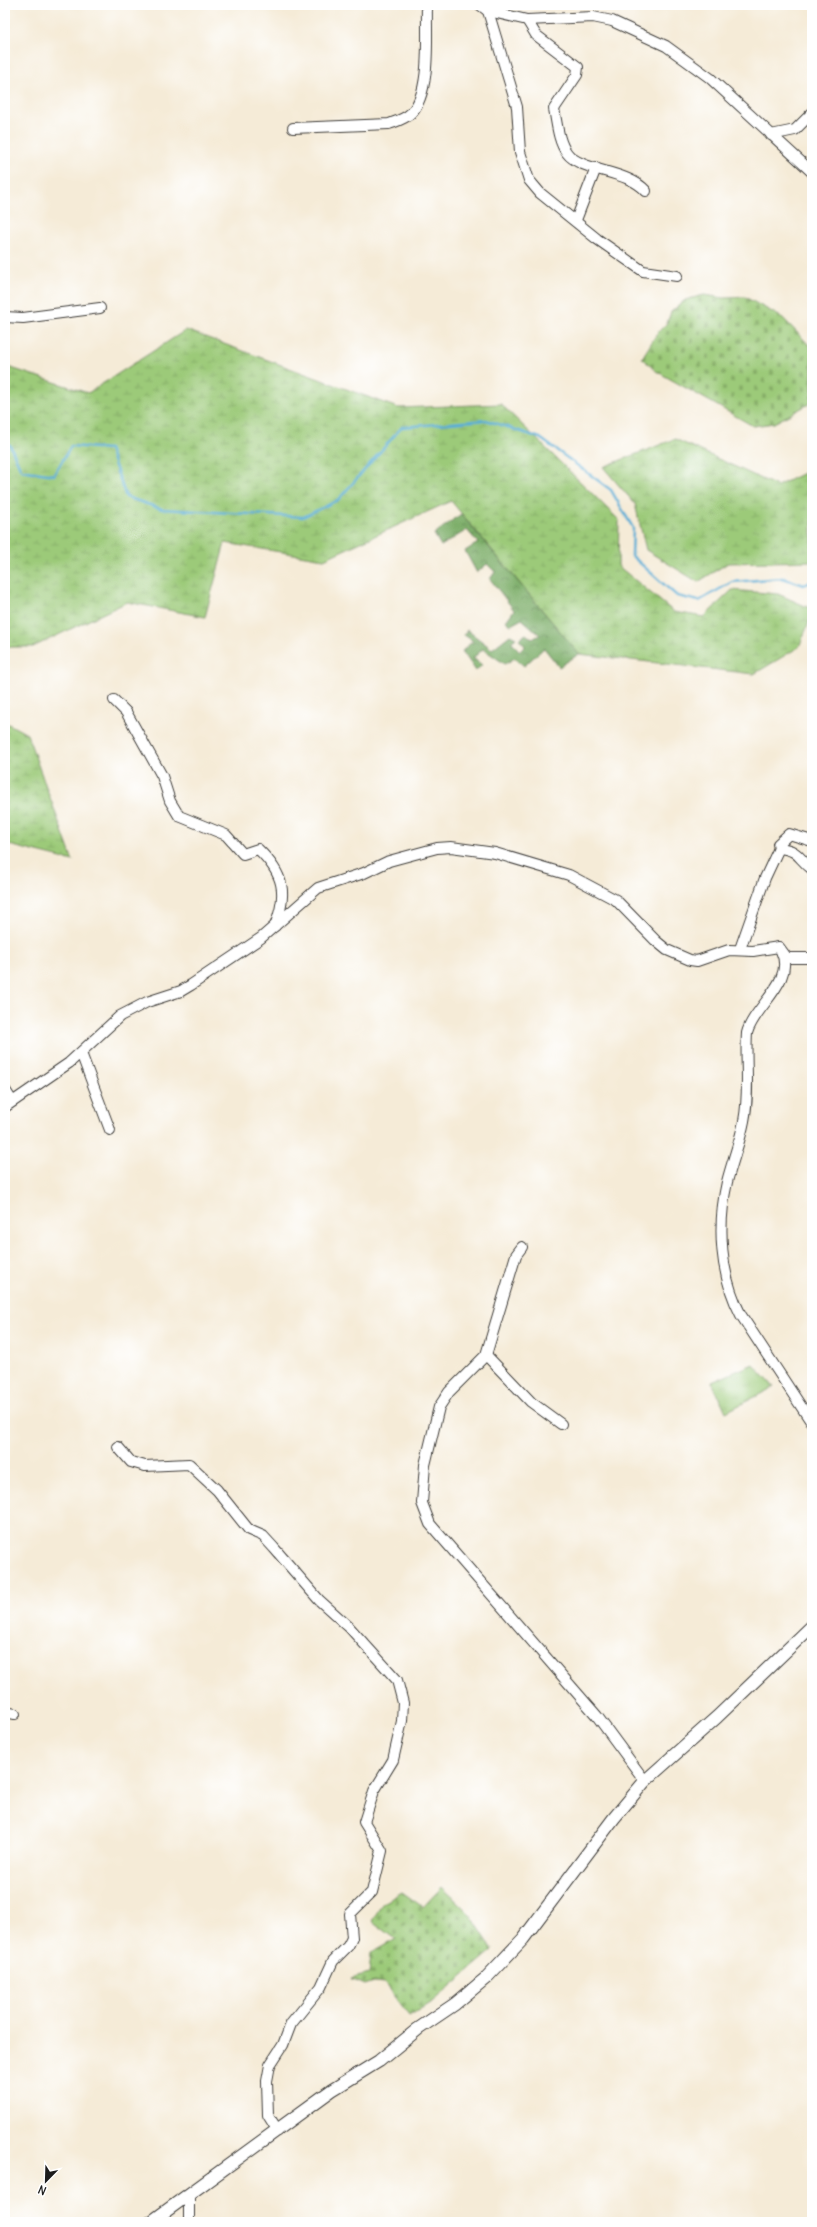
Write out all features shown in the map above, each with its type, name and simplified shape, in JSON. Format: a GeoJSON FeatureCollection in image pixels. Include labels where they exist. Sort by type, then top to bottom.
{"type":"FeatureCollection","features":[{"type":"Feature","properties":{"kind":"main road"},"geometry":{"type":"LineString","coordinates":[[151,2222],[189,2196],[332,2090],[379,2061],[418,2029],[454,2004],[486,1978],[523,1939],[614,1818],[645,1781],[718,1717],[812,1626]]}},
{"type":"Feature","properties":{"kind":"street"},"geometry":{"type":"LineString","coordinates":[[293,128],[389,124],[400,121],[411,114],[418,104],[426,73],[427,5]]}},
{"type":"Feature","properties":{"kind":"street"},"geometry":{"type":"LineString","coordinates":[[484,8],[527,20],[593,17],[612,21],[666,46],[710,78],[812,172]]}},
{"type":"Feature","properties":{"kind":"street"},"geometry":{"type":"LineString","coordinates":[[484,8],[516,107],[520,152],[525,173],[540,193],[576,220],[597,239],[643,271],[677,276]]}},
{"type":"Feature","properties":{"kind":"street"},"geometry":{"type":"LineString","coordinates":[[527,20],[536,35],[578,67],[577,75],[554,109],[561,143],[568,154],[596,168],[629,178],[646,191]]}},
{"type":"Feature","properties":{"kind":"street"},"geometry":{"type":"LineString","coordinates":[[771,135],[795,130],[812,113]]}},
{"type":"Feature","properties":{"kind":"street"},"geometry":{"type":"LineString","coordinates":[[576,220],[596,168]]}},
{"type":"Feature","properties":{"kind":"street"},"geometry":{"type":"LineString","coordinates":[[5,317],[23,318],[100,308]]}},
{"type":"Feature","properties":{"kind":"street"},"geometry":{"type":"LineString","coordinates":[[114,700],[126,712],[140,735],[162,776],[170,802],[179,816],[226,835],[243,854],[258,849],[268,859],[276,872],[283,894],[283,906],[274,928]]}},
{"type":"Feature","properties":{"kind":"street"},"geometry":{"type":"LineString","coordinates":[[740,949],[764,878],[779,848],[778,844],[789,834],[812,841]]}},
{"type":"Feature","properties":{"kind":"street"},"geometry":{"type":"LineString","coordinates":[[5,1090],[9,1104],[81,1053],[96,1036],[120,1016],[152,1000],[181,991],[274,928],[312,893],[325,884],[348,880],[389,860],[438,848],[464,848],[481,850],[542,866],[592,886],[616,900],[656,941],[679,956],[697,960],[729,950],[740,949],[753,951],[779,947]]}},
{"type":"Feature","properties":{"kind":"street"},"geometry":{"type":"LineString","coordinates":[[779,848],[790,850],[799,854],[812,869]]}},
{"type":"Feature","properties":{"kind":"street"},"geometry":{"type":"LineString","coordinates":[[779,947],[787,958],[812,958]]}},
{"type":"Feature","properties":{"kind":"street"},"geometry":{"type":"LineString","coordinates":[[779,947],[784,956],[784,972],[779,983],[749,1024],[747,1033],[747,1097],[744,1120],[723,1206],[723,1248],[727,1282],[741,1315],[812,1424]]}},
{"type":"Feature","properties":{"kind":"street"},"geometry":{"type":"LineString","coordinates":[[81,1053],[110,1130]]}},
{"type":"Feature","properties":{"kind":"street"},"geometry":{"type":"LineString","coordinates":[[522,1247],[516,1255],[486,1355],[449,1392],[439,1407],[425,1465],[422,1503],[430,1524],[597,1716],[645,1781]]}},
{"type":"Feature","properties":{"kind":"street"},"geometry":{"type":"LineString","coordinates":[[486,1355],[531,1402],[561,1424]]}},
{"type":"Feature","properties":{"kind":"street"},"geometry":{"type":"LineString","coordinates":[[118,1447],[131,1462],[145,1466],[189,1464],[217,1490],[249,1530],[263,1536],[323,1604],[349,1627],[390,1670],[400,1688],[403,1703],[402,1721],[393,1760],[374,1791],[364,1822],[382,1851],[372,1892],[350,1914],[352,1938],[348,1946],[333,1961],[321,1987],[291,2024],[283,2045],[270,2065],[266,2082],[268,2115],[278,2131]]}},
{"type":"Feature","properties":{"kind":"street"},"geometry":{"type":"LineString","coordinates":[[189,2196],[189,2222]]}},
{"type":"Feature","properties":{"kind":"green space"},"geometry":{"type":"Polygon","coordinates":[[[704,295],[724,298],[745,297],[783,318],[812,348],[812,400],[809,404],[774,423],[753,426],[656,371],[642,358],[658,332],[667,323],[671,312],[685,300],[704,295]]]}},
{"type":"Feature","properties":{"kind":"green space"},"geometry":{"type":"Polygon","coordinates":[[[186,330],[398,408],[501,404],[619,520],[618,566],[674,612],[704,617],[732,590],[778,594],[812,609],[812,615],[799,647],[754,674],[579,654],[451,501],[324,559],[225,543],[205,617],[127,602],[33,647],[5,647],[5,366],[88,393],[186,330]]]}},
{"type":"Feature","properties":{"kind":"green space"},"geometry":{"type":"Polygon","coordinates":[[[675,439],[777,486],[812,469],[812,561],[728,563],[698,582],[646,550],[635,504],[603,467],[675,439]]]}},
{"type":"Feature","properties":{"kind":"green space"},"geometry":{"type":"Polygon","coordinates":[[[461,514],[579,654],[559,667],[544,648],[524,666],[515,658],[505,664],[483,649],[473,658],[482,665],[476,671],[462,651],[473,641],[464,635],[467,630],[492,649],[510,635],[516,638],[511,642],[520,651],[525,646],[519,639],[526,634],[532,639],[540,635],[522,619],[511,625],[506,621],[514,610],[490,579],[495,572],[487,564],[477,573],[465,551],[478,543],[467,530],[441,546],[434,534],[461,514]]]}},
{"type":"Feature","properties":{"kind":"green space"},"geometry":{"type":"Polygon","coordinates":[[[5,722],[27,734],[73,861],[5,844],[5,722]]]}},
{"type":"Feature","properties":{"kind":"green space"},"geometry":{"type":"Polygon","coordinates":[[[753,1364],[774,1387],[726,1412],[712,1382],[753,1364]]]}},
{"type":"Feature","properties":{"kind":"green space"},"geometry":{"type":"Polygon","coordinates":[[[442,1887],[470,1914],[493,1950],[433,2001],[409,2016],[384,1983],[374,1982],[365,1985],[351,1979],[369,1974],[371,1953],[396,1939],[372,1921],[382,1904],[402,1892],[423,1907],[442,1887]]]}},
{"type":"Feature","properties":{"kind":"waterway"},"geometry":{"type":"LineString","coordinates":[[5,444],[10,445],[21,470],[54,475],[71,446],[109,449],[126,497],[162,509],[303,517],[338,500],[402,427],[486,420],[540,438],[611,490],[633,528],[632,556],[677,596],[699,601],[732,582],[783,578],[804,585],[812,581]]}}]}
